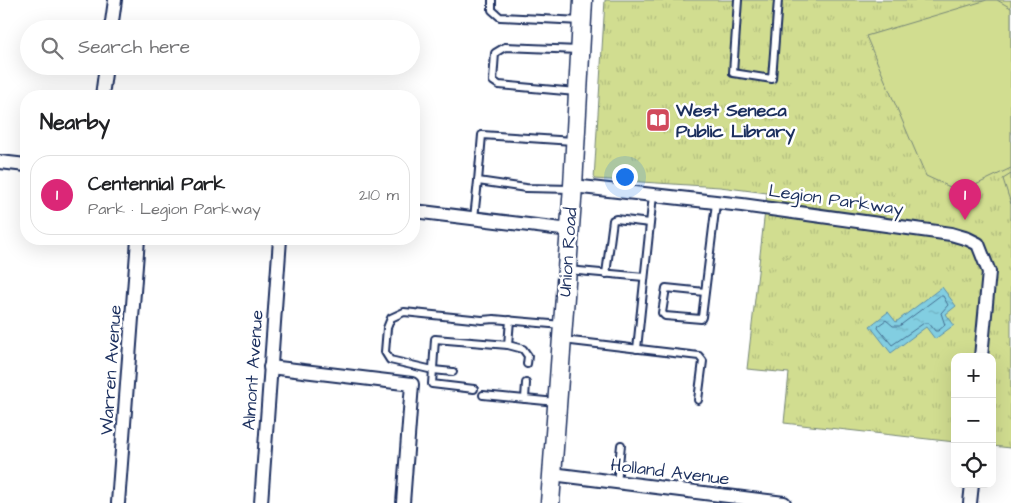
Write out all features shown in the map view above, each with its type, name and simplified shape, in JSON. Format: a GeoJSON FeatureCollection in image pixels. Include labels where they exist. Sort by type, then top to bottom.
{"type":"FeatureCollection","features":[{"type":"Feature","properties":{"kind":"main road","name":"Union Road"},"geometry":{"type":"LineString","coordinates":[[550,503],[573,187],[584,0]]}},
{"type":"Feature","properties":{"kind":"street"},"geometry":{"type":"LineString","coordinates":[[112,20],[115,0]]}},
{"type":"Feature","properties":{"kind":"street"},"geometry":{"type":"LineString","coordinates":[[103,90],[105,75]]}},
{"type":"Feature","properties":{"kind":"street"},"geometry":{"type":"LineString","coordinates":[[0,162],[20,164]]}},
{"type":"Feature","properties":{"kind":"street","name":"Legion Parkway"},"geometry":{"type":"LineString","coordinates":[[573,187],[716,203],[951,234],[968,239],[978,244],[989,272],[981,353]]}},
{"type":"Feature","properties":{"kind":"street"},"geometry":{"type":"LineString","coordinates":[[420,212],[570,230]]}},
{"type":"Feature","properties":{"kind":"street","name":"Warren Avenue"},"geometry":{"type":"LineString","coordinates":[[118,503],[138,245]]}},
{"type":"Feature","properties":{"kind":"street","name":"Almont Avenue"},"geometry":{"type":"LineString","coordinates":[[260,503],[280,245]]}},
{"type":"Feature","properties":{"kind":"street"},"geometry":{"type":"LineString","coordinates":[[270,367],[412,384],[403,503]]}},
{"type":"Feature","properties":{"kind":"street","name":"Holland Avenue"},"geometry":{"type":"LineString","coordinates":[[552,474],[617,483],[705,499],[784,503]]}},
{"type":"Feature","properties":{"kind":"street"},"geometry":{"type":"LineString","coordinates":[[970,503],[972,488]]}},
{"type":"Feature","properties":{"kind":"lane"},"geometry":{"type":"LineString","coordinates":[[492,0],[492,10],[500,17],[582,21]]}},
{"type":"Feature","properties":{"kind":"lane"},"geometry":{"type":"LineString","coordinates":[[738,0],[733,73],[772,79],[778,0]]}},
{"type":"Feature","properties":{"kind":"lane"},"geometry":{"type":"LineString","coordinates":[[578,92],[499,85],[493,81],[495,53],[505,47],[580,50]]}},
{"type":"Feature","properties":{"kind":"lane"},"geometry":{"type":"LineString","coordinates":[[474,218],[482,134],[576,141]]}},
{"type":"Feature","properties":{"kind":"lane"},"geometry":{"type":"LineString","coordinates":[[478,181],[526,188],[573,187]]}},
{"type":"Feature","properties":{"kind":"lane"},"geometry":{"type":"LineString","coordinates":[[637,349],[653,195]]}},
{"type":"Feature","properties":{"kind":"lane"},"geometry":{"type":"LineString","coordinates":[[705,292],[666,288],[662,313],[666,316],[701,319],[705,292],[716,203]]}},
{"type":"Feature","properties":{"kind":"lane"},"geometry":{"type":"LineString","coordinates":[[606,274],[613,220],[650,223]]}},
{"type":"Feature","properties":{"kind":"lane"},"geometry":{"type":"LineString","coordinates":[[567,270],[644,277]]}},
{"type":"Feature","properties":{"kind":"lane"},"geometry":{"type":"LineString","coordinates":[[453,372],[433,370],[390,360],[385,352],[387,328],[391,318],[404,312],[482,320],[510,320],[637,349],[700,356],[703,361],[698,400]]}},
{"type":"Feature","properties":{"kind":"lane"},"geometry":{"type":"LineString","coordinates":[[508,345],[510,320]]}},
{"type":"Feature","properties":{"kind":"lane"},"geometry":{"type":"LineString","coordinates":[[474,389],[432,384],[435,339],[508,345],[523,350],[528,356],[527,364]]}},
{"type":"Feature","properties":{"kind":"lane"},"geometry":{"type":"LineString","coordinates":[[525,399],[526,383]]}},
{"type":"Feature","properties":{"kind":"lane"},"geometry":{"type":"LineString","coordinates":[[483,395],[558,402]]}},
{"type":"Feature","properties":{"kind":"lane"},"geometry":{"type":"LineString","coordinates":[[617,483],[621,445]]}},
{"type":"Feature","properties":{"kind":"green space"},"geometry":{"type":"Polygon","coordinates":[[[605,0],[1011,0],[1011,448],[996,446],[996,353],[951,353],[951,442],[784,423],[789,373],[747,369],[767,193],[720,187],[594,179],[605,0]]]}},
{"type":"Feature","properties":{"kind":"green space"},"geometry":{"type":"Polygon","coordinates":[[[987,0],[997,0],[1011,8],[1011,168],[961,192],[926,176],[866,36],[987,0]]]}},
{"type":"Feature","properties":{"kind":"green space"},"geometry":{"type":"Polygon","coordinates":[[[1011,174],[1011,204],[1003,179],[1011,174]]]}},
{"type":"Feature","properties":{"kind":"water"},"geometry":{"type":"Polygon","coordinates":[[[942,287],[956,306],[946,314],[954,325],[935,339],[926,327],[891,353],[870,326],[888,312],[896,322],[942,287]]]}},
{"type":"Feature","properties":{"kind":"place","name":"West Seneca Public Library"},"geometry":{"type":"Point","coordinates":[658,120]}},
{"type":"Feature","properties":{"kind":"place","name":"Centennial Park"},"geometry":{"type":"Point","coordinates":[965,220]}}]}
